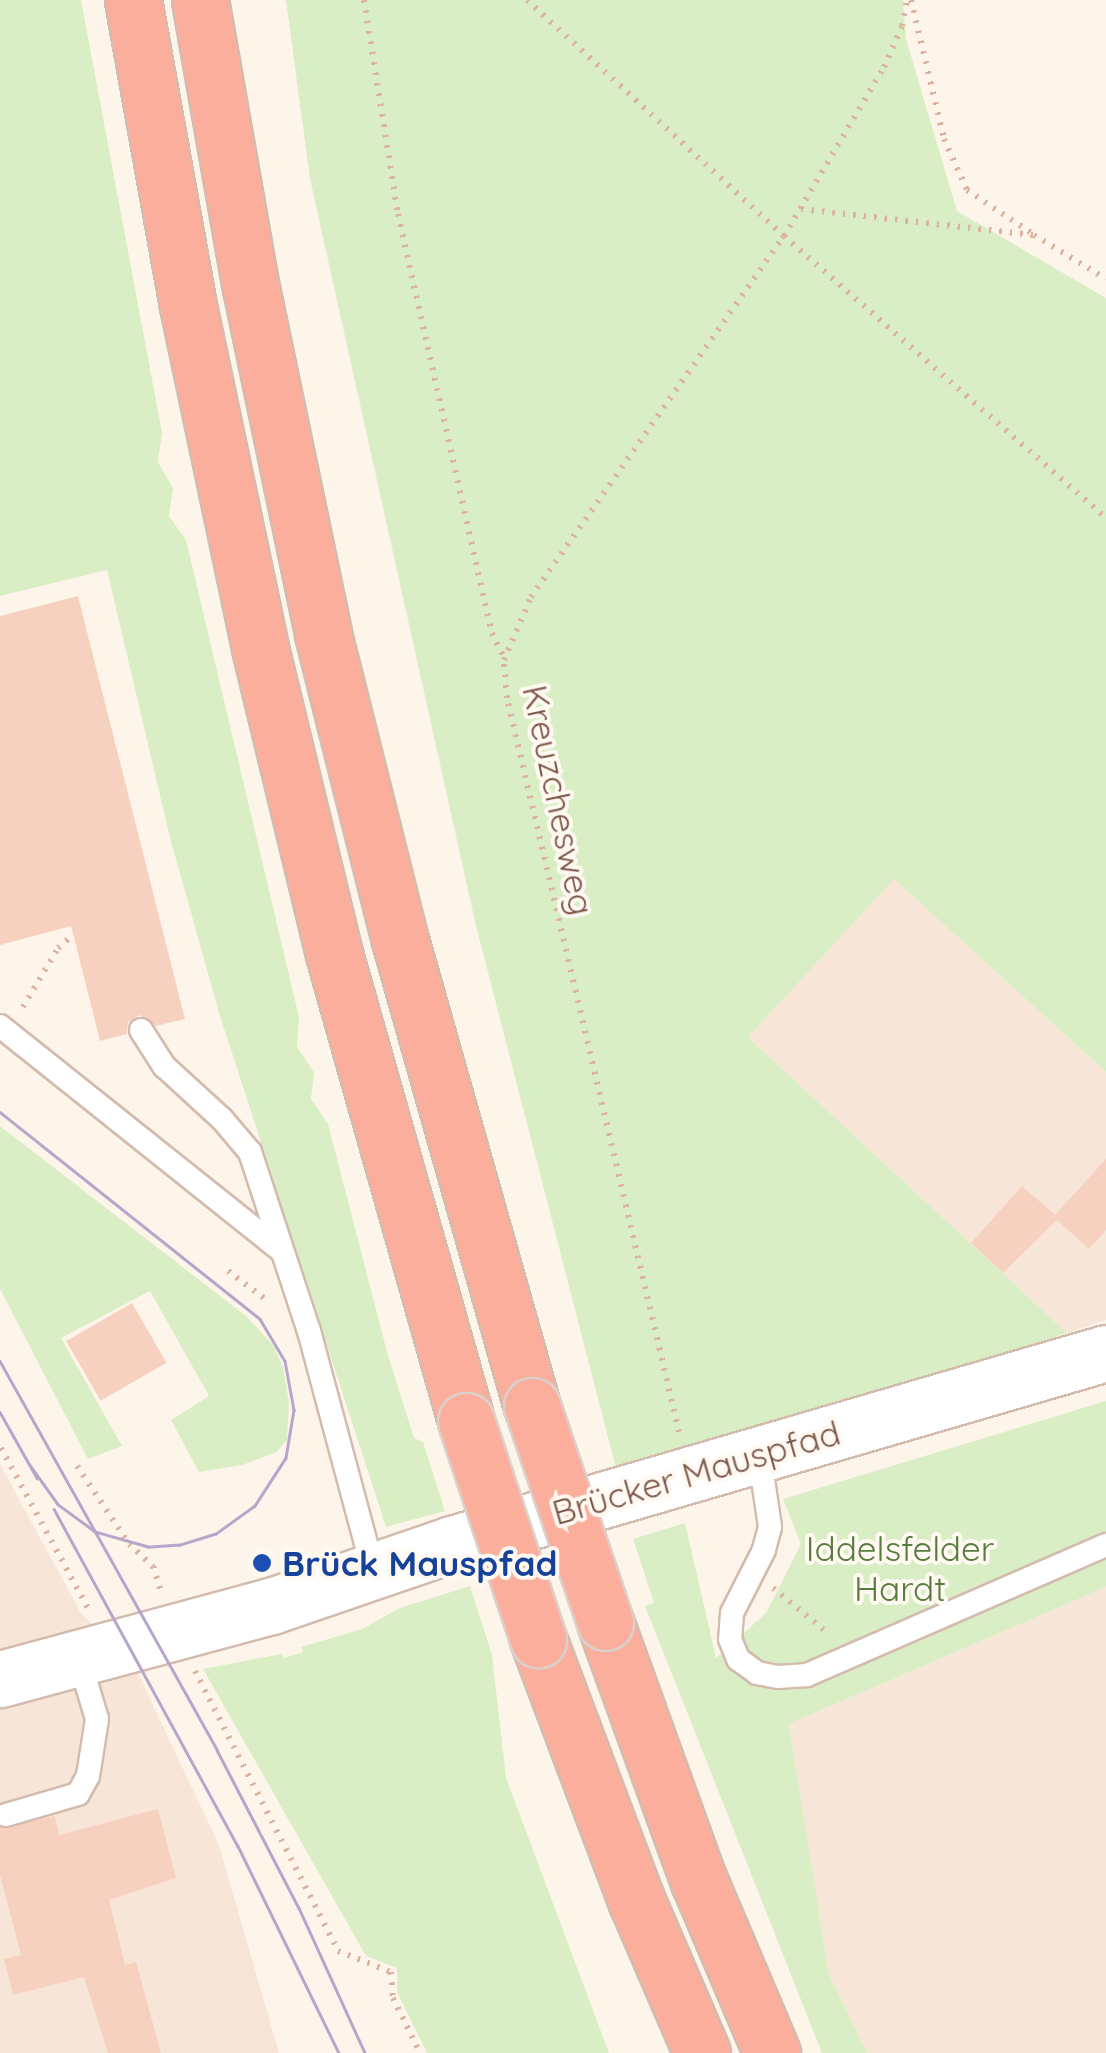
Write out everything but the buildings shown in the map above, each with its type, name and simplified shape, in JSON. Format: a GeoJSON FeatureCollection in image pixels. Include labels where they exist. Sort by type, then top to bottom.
{"type":"FeatureCollection","features":[{"type":"Feature","properties":{"kind":"highway"},"geometry":{"type":"LineString","coordinates":[[133,0],[186,301],[264,668],[340,973],[466,1421],[538,1639],[637,1902],[702,2053]]}},
{"type":"Feature","properties":{"kind":"highway"},"geometry":{"type":"LineString","coordinates":[[200,0],[251,288],[323,634],[400,940],[532,1406],[699,1880],[772,2053]]}},
{"type":"Feature","properties":{"kind":"main road","name":"Brücker Mauspfad"},"geometry":{"type":"LineString","coordinates":[[0,1679],[86,1636],[179,1610],[271,1606],[372,1570],[689,1473],[1106,1353]]}},
{"type":"Feature","properties":{"kind":"lane"},"geometry":{"type":"LineString","coordinates":[[4,1029],[282,1251]]}},
{"type":"Feature","properties":{"kind":"lane"},"geometry":{"type":"LineString","coordinates":[[142,1030],[164,1066],[230,1127],[250,1152],[309,1331],[372,1570]]}},
{"type":"Feature","properties":{"kind":"lane"},"geometry":{"type":"LineString","coordinates":[[758,1453],[770,1527],[732,1613],[730,1639],[738,1659],[757,1672],[778,1678],[807,1674],[1106,1545]]}},
{"type":"Feature","properties":{"kind":"lane"},"geometry":{"type":"LineString","coordinates":[[6,1815],[78,1794],[88,1776],[95,1751],[97,1719],[86,1636]]}},
{"type":"Feature","properties":{"kind":"path"},"geometry":{"type":"LineString","coordinates":[[364,0],[398,214],[492,633],[504,660]]}},
{"type":"Feature","properties":{"kind":"path"},"geometry":{"type":"LineString","coordinates":[[527,0],[784,236],[1106,518]]}},
{"type":"Feature","properties":{"kind":"path"},"geometry":{"type":"LineString","coordinates":[[909,0],[944,139],[967,190],[1106,278]]}},
{"type":"Feature","properties":{"kind":"path","name":"Kreuzchesweg"},"geometry":{"type":"LineString","coordinates":[[689,1473],[507,698],[504,660],[531,597],[784,236],[884,68],[909,0]]}},
{"type":"Feature","properties":{"kind":"path"},"geometry":{"type":"LineString","coordinates":[[800,209],[1034,235]]}},
{"type":"Feature","properties":{"kind":"path"},"geometry":{"type":"LineString","coordinates":[[4,1029],[58,948],[73,935]]}},
{"type":"Feature","properties":{"kind":"path"},"geometry":{"type":"LineString","coordinates":[[2,1448],[86,1636]]}},
{"type":"Feature","properties":{"kind":"path"},"geometry":{"type":"LineString","coordinates":[[77,1466],[129,1544],[153,1566],[179,1610],[205,1662],[192,1664],[338,1951],[390,1972],[393,1998],[420,2053]]}},
{"type":"Feature","properties":{"kind":"path"},"geometry":{"type":"LineString","coordinates":[[752,1572],[852,1654]]}},
{"type":"Feature","properties":{"kind":"shaded area"},"geometry":{"type":"Polygon","coordinates":[[[893,878],[1106,1072],[1106,1320],[1067,1333],[748,1037],[893,878]]]}},
{"type":"Feature","properties":{"kind":"shaded area"},"geometry":{"type":"Polygon","coordinates":[[[0,1464],[81,1613],[135,1667],[219,1845],[279,2053],[0,2053],[0,1464]]]}},
{"type":"Feature","properties":{"kind":"shaded area"},"geometry":{"type":"Polygon","coordinates":[[[1106,1587],[1106,2053],[867,2053],[829,1974],[789,1724],[1106,1587]]]}},
{"type":"Feature","properties":{"kind":"green space"},"geometry":{"type":"Polygon","coordinates":[[[0,0],[81,0],[162,433],[158,462],[173,488],[169,516],[186,540],[299,1017],[297,1047],[314,1072],[311,1099],[328,1124],[387,1352],[414,1438],[423,1442],[445,1511],[386,1527],[220,1016],[170,838],[107,570],[0,596],[0,0]]]}},
{"type":"Feature","properties":{"kind":"green space"},"geometry":{"type":"Polygon","coordinates":[[[286,0],[903,0],[906,39],[957,211],[1106,298],[1106,1072],[894,879],[748,1037],[1067,1333],[619,1480],[476,926],[310,179],[286,0]]]}},
{"type":"Feature","properties":{"kind":"green space"},"geometry":{"type":"Polygon","coordinates":[[[0,1126],[246,1316],[273,1345],[283,1367],[289,1402],[287,1440],[277,1452],[242,1465],[199,1472],[171,1420],[209,1396],[150,1291],[61,1338],[122,1446],[88,1459],[0,1289],[0,1126]]]}},
{"type":"Feature","properties":{"kind":"green space","name":"Iddelsfelder Hardt"},"geometry":{"type":"Polygon","coordinates":[[[1106,1401],[1106,1587],[789,1724],[829,1974],[867,2053],[822,2053],[645,1606],[654,1603],[633,1539],[685,1523],[716,1658],[766,1613],[801,1544],[783,1499],[1106,1401]]]}},
{"type":"Feature","properties":{"kind":"green space"},"geometry":{"type":"Polygon","coordinates":[[[470,1586],[492,1655],[506,1778],[609,2053],[427,2053],[397,1992],[397,1968],[366,1956],[203,1669],[281,1654],[284,1658],[303,1652],[301,1647],[362,1629],[400,1608],[470,1586]]]}},
{"type":"Feature","properties":{"kind":"tram line"},"geometry":{"type":"LineString","coordinates":[[0,1112],[260,1319],[285,1361],[294,1410],[286,1458],[255,1506],[216,1534],[179,1545],[148,1547],[95,1532],[58,1505],[30,1466]]}},
{"type":"Feature","properties":{"kind":"tram line"},"geometry":{"type":"LineString","coordinates":[[0,1361],[217,1750],[299,1908],[365,2053]]}},
{"type":"Feature","properties":{"kind":"tram line"},"geometry":{"type":"LineString","coordinates":[[0,1412],[37,1478]]}},
{"type":"Feature","properties":{"kind":"tram line"},"geometry":{"type":"LineString","coordinates":[[54,1509],[238,1846],[339,2053]]}},
{"type":"Feature","properties":{"kind":"place","name":"Brück Mauspfad"},"geometry":{"type":"Point","coordinates":[262,1563]}}]}
